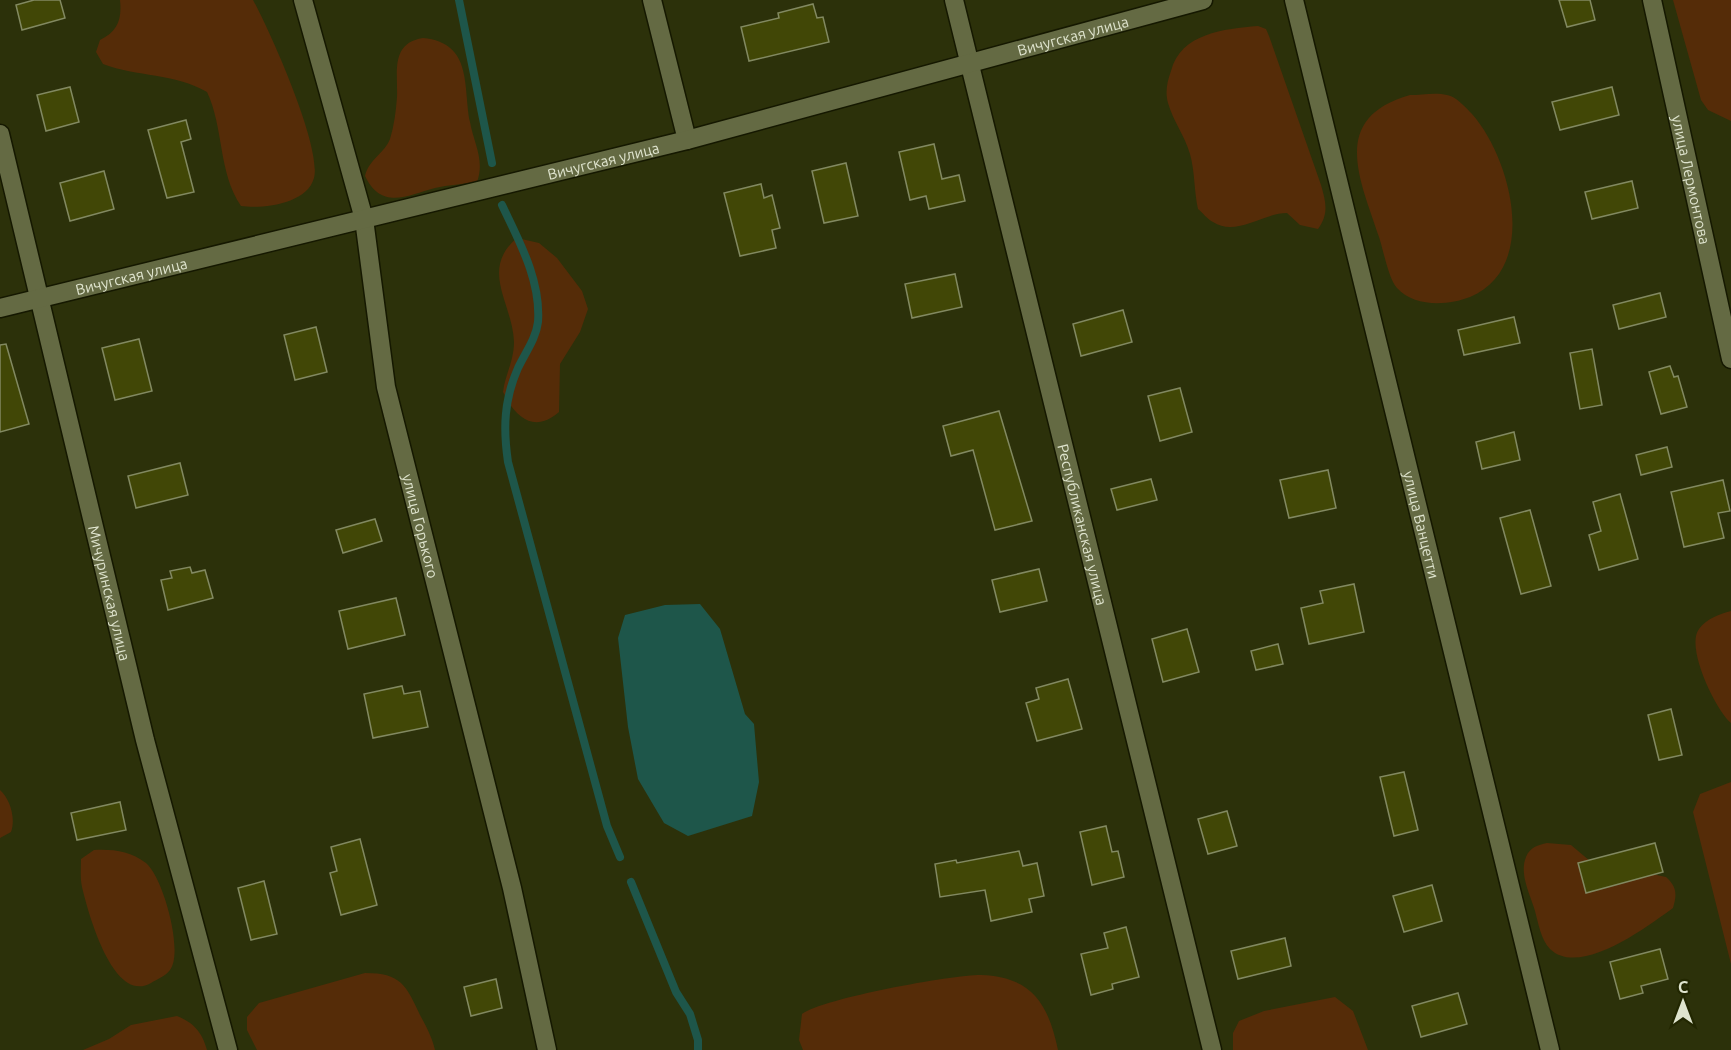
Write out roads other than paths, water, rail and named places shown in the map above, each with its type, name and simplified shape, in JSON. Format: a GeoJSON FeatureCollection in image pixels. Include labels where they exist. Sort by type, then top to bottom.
{"type":"FeatureCollection","features":[{"type":"Feature","properties":{"kind":"street","name":"улица Горького"},"geometry":{"type":"LineString","coordinates":[[303,0],[364,219],[386,387],[512,888],[547,1050]]}},
{"type":"Feature","properties":{"kind":"street"},"geometry":{"type":"LineString","coordinates":[[652,0],[687,140]]}},
{"type":"Feature","properties":{"kind":"street","name":"Республиканская улица"},"geometry":{"type":"LineString","coordinates":[[954,0],[972,65],[1138,758],[1212,1050]]}},
{"type":"Feature","properties":{"kind":"street","name":"Вичугская улица"},"geometry":{"type":"LineString","coordinates":[[0,308],[687,140],[972,65],[1203,0]]}},
{"type":"Feature","properties":{"kind":"street","name":"улица Ванцетти"},"geometry":{"type":"LineString","coordinates":[[1294,0],[1550,1050]]}},
{"type":"Feature","properties":{"kind":"street","name":"улица Лермонтова"},"geometry":{"type":"LineString","coordinates":[[1652,0],[1731,359]]}},
{"type":"Feature","properties":{"kind":"street","name":"Мичуринская улица"},"geometry":{"type":"LineString","coordinates":[[0,134],[145,740],[228,1050]]}},
{"type":"Feature","properties":{"kind":"water"},"geometry":{"type":"Polygon","coordinates":[[[700,604],[720,629],[745,714],[754,724],[759,782],[752,816],[688,836],[664,823],[638,779],[628,727],[618,638],[625,615],[665,605],[700,604]]]}},
{"type":"Feature","properties":{"kind":"waterway"},"geometry":{"type":"LineString","coordinates":[[459,0],[492,163]]}},
{"type":"Feature","properties":{"kind":"waterway"},"geometry":{"type":"LineString","coordinates":[[502,205],[528,261],[538,306],[535,334],[513,380],[507,403],[505,437],[508,462],[607,826],[620,857]]}},
{"type":"Feature","properties":{"kind":"waterway"},"geometry":{"type":"LineString","coordinates":[[631,882],[676,992],[690,1014],[698,1040],[698,1050]]}}]}
